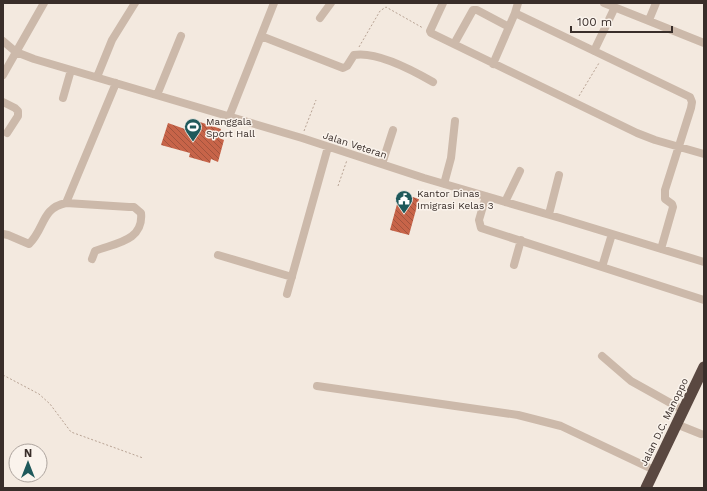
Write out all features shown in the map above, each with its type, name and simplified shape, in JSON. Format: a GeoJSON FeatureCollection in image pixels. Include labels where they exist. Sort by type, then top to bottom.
{"type":"FeatureCollection","features":[{"type":"Feature","properties":{"kind":"highway","name":"Jalan D.C. Manoppo"},"geometry":{"type":"LineString","coordinates":[[646,488],[704,367]]}},
{"type":"Feature","properties":{"kind":"street"},"geometry":{"type":"LineString","coordinates":[[3,75],[44,3]]}},
{"type":"Feature","properties":{"kind":"street"},"geometry":{"type":"LineString","coordinates":[[97,77],[112,40],[135,3]]}},
{"type":"Feature","properties":{"kind":"street"},"geometry":{"type":"LineString","coordinates":[[229,117],[274,3]]}},
{"type":"Feature","properties":{"kind":"street"},"geometry":{"type":"LineString","coordinates":[[320,18],[331,3]]}},
{"type":"Feature","properties":{"kind":"street"},"geometry":{"type":"LineString","coordinates":[[443,3],[430,32],[492,64],[636,133],[677,147],[704,154]]}},
{"type":"Feature","properties":{"kind":"street"},"geometry":{"type":"LineString","coordinates":[[492,64],[518,3]]}},
{"type":"Feature","properties":{"kind":"street"},"geometry":{"type":"LineString","coordinates":[[604,3],[704,43]]}},
{"type":"Feature","properties":{"kind":"street"},"geometry":{"type":"LineString","coordinates":[[649,20],[656,3]]}},
{"type":"Feature","properties":{"kind":"street"},"geometry":{"type":"LineString","coordinates":[[594,51],[615,7]]}},
{"type":"Feature","properties":{"kind":"street"},"geometry":{"type":"LineString","coordinates":[[454,44],[473,10],[477,10],[509,27]]}},
{"type":"Feature","properties":{"kind":"street"},"geometry":{"type":"LineString","coordinates":[[515,13],[690,97],[692,102],[691,108],[677,147],[664,195],[664,199],[672,204],[673,207],[661,249]]}},
{"type":"Feature","properties":{"kind":"street"},"geometry":{"type":"LineString","coordinates":[[157,95],[181,36]]}},
{"type":"Feature","properties":{"kind":"street"},"geometry":{"type":"LineString","coordinates":[[261,36],[343,68],[348,66],[356,55],[383,59],[407,68],[432,82]]}},
{"type":"Feature","properties":{"kind":"street","name":"Jalan Veteran"},"geometry":{"type":"LineString","coordinates":[[3,41],[16,52],[71,70],[302,138],[444,184],[549,214],[704,262]]}},
{"type":"Feature","properties":{"kind":"street"},"geometry":{"type":"LineString","coordinates":[[63,98],[71,70]]}},
{"type":"Feature","properties":{"kind":"street"},"geometry":{"type":"LineString","coordinates":[[66,204],[116,83]]}},
{"type":"Feature","properties":{"kind":"street"},"geometry":{"type":"LineString","coordinates":[[3,102],[18,111],[18,116],[7,133]]}},
{"type":"Feature","properties":{"kind":"street"},"geometry":{"type":"LineString","coordinates":[[444,184],[451,158],[456,121]]}},
{"type":"Feature","properties":{"kind":"street"},"geometry":{"type":"LineString","coordinates":[[382,164],[393,130]]}},
{"type":"Feature","properties":{"kind":"street"},"geometry":{"type":"LineString","coordinates":[[287,294],[328,147]]}},
{"type":"Feature","properties":{"kind":"street"},"geometry":{"type":"LineString","coordinates":[[505,202],[520,171]]}},
{"type":"Feature","properties":{"kind":"street"},"geometry":{"type":"LineString","coordinates":[[549,214],[559,175]]}},
{"type":"Feature","properties":{"kind":"street"},"geometry":{"type":"LineString","coordinates":[[486,196],[479,220],[479,226],[704,300]]}},
{"type":"Feature","properties":{"kind":"street"},"geometry":{"type":"LineString","coordinates":[[3,234],[29,244],[51,209],[57,205],[66,204],[129,207],[142,213],[140,228],[136,233],[122,243],[113,244],[95,251],[92,259]]}},
{"type":"Feature","properties":{"kind":"street"},"geometry":{"type":"LineString","coordinates":[[602,267],[612,234]]}},
{"type":"Feature","properties":{"kind":"street"},"geometry":{"type":"LineString","coordinates":[[514,266],[521,240]]}},
{"type":"Feature","properties":{"kind":"street"},"geometry":{"type":"LineString","coordinates":[[218,255],[292,277]]}},
{"type":"Feature","properties":{"kind":"street"},"geometry":{"type":"LineString","coordinates":[[602,356],[631,381],[688,402]]}},
{"type":"Feature","properties":{"kind":"street"},"geometry":{"type":"LineString","coordinates":[[318,386],[550,421],[654,470]]}},
{"type":"Feature","properties":{"kind":"street"},"geometry":{"type":"LineString","coordinates":[[676,424],[701,434]]}},
{"type":"Feature","properties":{"kind":"path"},"geometry":{"type":"LineString","coordinates":[[356,55],[380,12],[386,7],[430,32]]}},
{"type":"Feature","properties":{"kind":"path"},"geometry":{"type":"LineString","coordinates":[[575,103],[603,55]]}},
{"type":"Feature","properties":{"kind":"path"},"geometry":{"type":"LineString","coordinates":[[302,138],[316,100]]}},
{"type":"Feature","properties":{"kind":"path"},"geometry":{"type":"LineString","coordinates":[[338,186],[349,154]]}},
{"type":"Feature","properties":{"kind":"path"},"geometry":{"type":"LineString","coordinates":[[3,375],[39,394],[50,404],[71,432],[143,458]]}},
{"type":"Feature","properties":{"kind":"building","name":"Manggala Sport Hall"},"geometry":{"type":"Polygon","coordinates":[[[200,122],[221,129],[219,138],[224,140],[218,162],[211,159],[210,163],[189,157],[190,153],[161,145],[168,123],[196,133],[200,122]]]}},
{"type":"Feature","properties":{"kind":"building","name":"Kantor Dinas Imigrasi Kelas 3"},"geometry":{"type":"Polygon","coordinates":[[[400,193],[419,199],[409,235],[390,230],[400,193]]]}},
{"type":"Feature","properties":{"kind":"place","name":"Manggala Sport Hall"},"geometry":{"type":"Point","coordinates":[193,142]}},
{"type":"Feature","properties":{"kind":"place","name":"Kantor Dinas Imigrasi Kelas 3"},"geometry":{"type":"Point","coordinates":[404,214]}}]}
